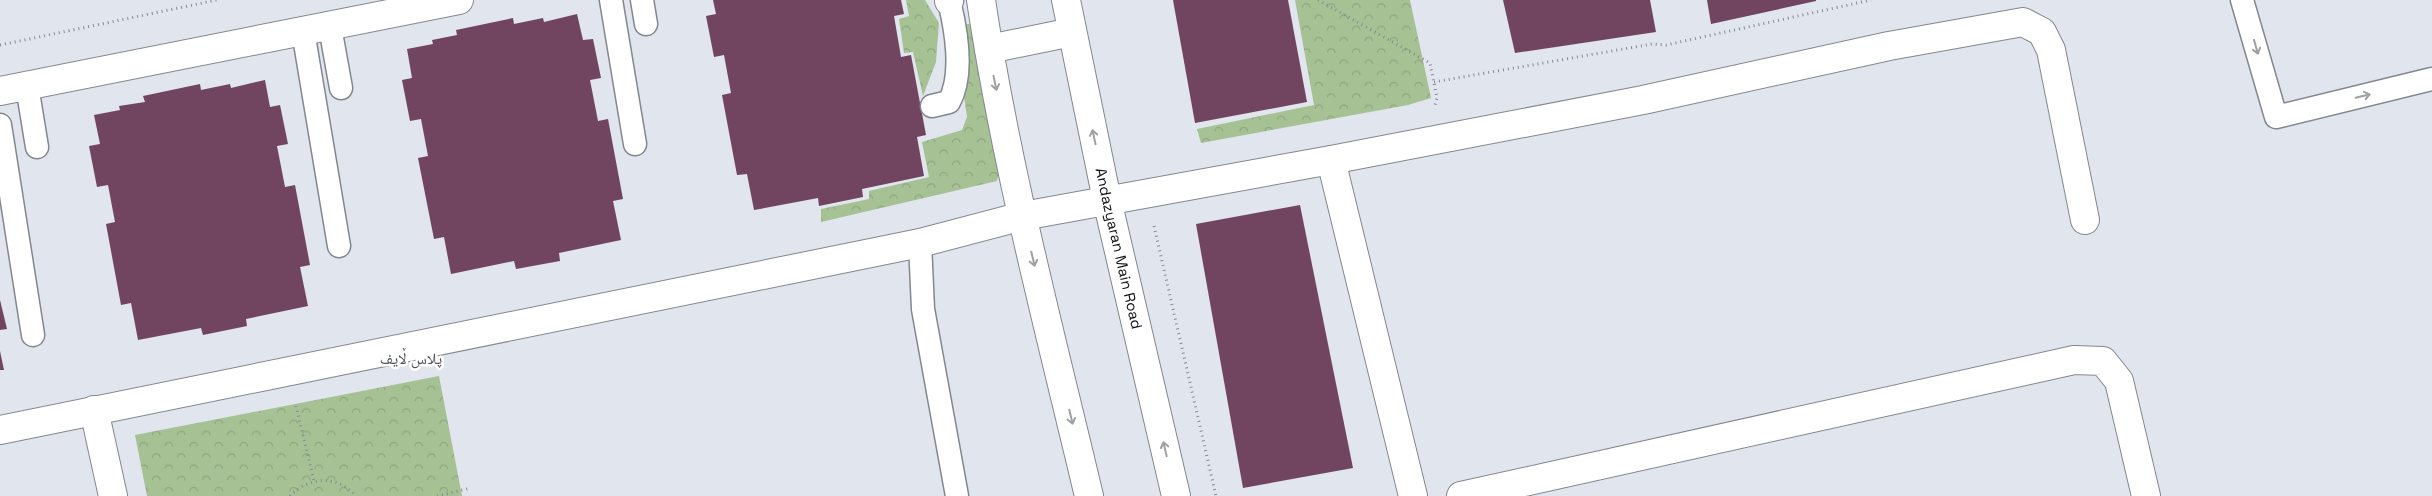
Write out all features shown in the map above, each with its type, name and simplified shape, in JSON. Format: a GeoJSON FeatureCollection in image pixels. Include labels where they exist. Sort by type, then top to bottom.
{"type":"FeatureCollection","features":[{"type":"Feature","properties":{"kind":"street"},"geometry":{"type":"LineString","coordinates":[[0,91],[330,27],[458,0]]}},
{"type":"Feature","properties":{"kind":"street"},"geometry":{"type":"LineString","coordinates":[[981,0],[988,50],[1023,216],[1090,496]]}},
{"type":"Feature","properties":{"kind":"street","name":"Andazyaran Main Road"},"geometry":{"type":"LineString","coordinates":[[1066,0],[1107,200],[1176,496]]}},
{"type":"Feature","properties":{"kind":"street"},"geometry":{"type":"LineString","coordinates":[[0,430],[287,370],[920,243],[1023,216],[1331,160],[1643,100],[1889,46],[2023,22],[2042,32],[2051,50],[2085,220]]}},
{"type":"Feature","properties":{"kind":"street"},"geometry":{"type":"LineString","coordinates":[[988,50],[1072,32]]}},
{"type":"Feature","properties":{"kind":"street"},"geometry":{"type":"LineString","coordinates":[[1331,160],[1413,496]]}},
{"type":"Feature","properties":{"kind":"street"},"geometry":{"type":"LineString","coordinates":[[1461,496],[2074,360],[2102,361],[2119,381],[2146,496]]}},
{"type":"Feature","properties":{"kind":"street"},"geometry":{"type":"LineString","coordinates":[[94,410],[113,496]]}},
{"type":"Feature","properties":{"kind":"lane"},"geometry":{"type":"LineString","coordinates":[[611,0],[635,144]]}},
{"type":"Feature","properties":{"kind":"lane"},"geometry":{"type":"LineString","coordinates":[[642,0],[646,24]]}},
{"type":"Feature","properties":{"kind":"lane"},"geometry":{"type":"LineString","coordinates":[[932,106],[949,102],[954,92],[957,32],[950,0]]}},
{"type":"Feature","properties":{"kind":"lane"},"geometry":{"type":"LineString","coordinates":[[2242,0],[2276,117],[2432,79]]}},
{"type":"Feature","properties":{"kind":"lane"},"geometry":{"type":"LineString","coordinates":[[330,27],[341,88]]}},
{"type":"Feature","properties":{"kind":"lane"},"geometry":{"type":"LineString","coordinates":[[303,31],[339,246]]}},
{"type":"Feature","properties":{"kind":"lane"},"geometry":{"type":"LineString","coordinates":[[27,86],[36,147]]}},
{"type":"Feature","properties":{"kind":"lane"},"geometry":{"type":"LineString","coordinates":[[0,125],[33,335]]}},
{"type":"Feature","properties":{"kind":"lane"},"geometry":{"type":"LineString","coordinates":[[920,243],[923,310],[957,496]]}},
{"type":"Feature","properties":{"kind":"path"},"geometry":{"type":"LineString","coordinates":[[0,45],[217,0]]}},
{"type":"Feature","properties":{"kind":"path"},"geometry":{"type":"LineString","coordinates":[[1318,0],[1430,63],[1437,98],[1434,108]]}},
{"type":"Feature","properties":{"kind":"path"},"geometry":{"type":"LineString","coordinates":[[1434,82],[1652,44],[1666,45],[1871,0]]}},
{"type":"Feature","properties":{"kind":"path"},"geometry":{"type":"LineString","coordinates":[[1146,193],[1216,496]]}},
{"type":"Feature","properties":{"kind":"path"},"geometry":{"type":"LineString","coordinates":[[287,370],[314,481]]}},
{"type":"Feature","properties":{"kind":"path"},"geometry":{"type":"LineString","coordinates":[[290,496],[301,486],[314,481],[340,483],[356,496]]}},
{"type":"Feature","properties":{"kind":"path"},"geometry":{"type":"LineString","coordinates":[[437,496],[471,488]]}},
{"type":"Feature","properties":{"kind":"green space"},"geometry":{"type":"Polygon","coordinates":[[[906,0],[925,0],[939,23],[936,62],[923,96],[913,52],[904,53],[899,19],[909,16],[906,0]]]}},
{"type":"Feature","properties":{"kind":"green space"},"geometry":{"type":"Polygon","coordinates":[[[1295,0],[1410,0],[1431,98],[1408,105],[1201,143],[1197,129],[1314,105],[1295,0]]]}},
{"type":"Feature","properties":{"kind":"green space"},"geometry":{"type":"Polygon","coordinates":[[[962,24],[970,24],[1000,169],[997,181],[821,222],[821,209],[869,199],[869,191],[929,177],[922,142],[962,130],[967,117],[960,69],[962,24]]]}},
{"type":"Feature","properties":{"kind":"green space"},"geometry":{"type":"Polygon","coordinates":[[[439,376],[462,496],[147,496],[135,435],[439,376]]]}},
{"type":"Feature","properties":{"kind":"building"},"geometry":{"type":"Polygon","coordinates":[[[713,0],[901,0],[904,14],[894,16],[901,57],[911,55],[926,135],[917,137],[924,176],[862,189],[863,197],[819,206],[818,198],[754,210],[747,174],[737,175],[722,95],[731,93],[724,55],[714,57],[706,16],[716,14],[713,0]]]}},
{"type":"Feature","properties":{"kind":"building"},"geometry":{"type":"Polygon","coordinates":[[[1173,0],[1288,0],[1307,102],[1195,123],[1173,0]]]}},
{"type":"Feature","properties":{"kind":"building"},"geometry":{"type":"Polygon","coordinates":[[[1503,0],[1650,0],[1656,32],[1515,53],[1503,0]]]}},
{"type":"Feature","properties":{"kind":"building"},"geometry":{"type":"Polygon","coordinates":[[[1707,0],[1816,0],[1816,1],[1711,24],[1707,0]]]}},
{"type":"Feature","properties":{"kind":"building"},"geometry":{"type":"Polygon","coordinates":[[[577,14],[583,40],[593,39],[601,78],[590,80],[598,121],[608,119],[623,199],[613,201],[621,240],[559,253],[560,261],[516,269],[514,261],[451,274],[444,237],[434,239],[418,158],[428,156],[421,119],[410,121],[402,80],[412,78],[407,49],[433,44],[432,40],[457,35],[456,30],[513,18],[514,24],[543,18],[544,22],[577,14]]]}},
{"type":"Feature","properties":{"kind":"building"},"geometry":{"type":"Polygon","coordinates":[[[265,80],[270,107],[280,105],[288,144],[277,146],[285,187],[295,185],[310,265],[300,267],[308,306],[246,319],[247,326],[203,335],[201,328],[138,340],[131,303],[121,305],[106,224],[115,222],[108,185],[97,187],[89,146],[100,144],[94,115],[120,110],[119,106],[145,102],[143,96],[200,84],[201,90],[230,84],[231,88],[265,80]]]}},
{"type":"Feature","properties":{"kind":"building"},"geometry":{"type":"Polygon","coordinates":[[[1300,205],[1353,468],[1243,488],[1196,224],[1300,205]]]}},
{"type":"Feature","properties":{"kind":"building"},"geometry":{"type":"Polygon","coordinates":[[[0,300],[7,329],[0,330],[0,300]]]}},
{"type":"Feature","properties":{"kind":"building"},"geometry":{"type":"Polygon","coordinates":[[[0,351],[4,370],[0,370],[0,351]]]}},
{"type":"Feature","properties":{"kind":"district","name":"پلاس ڵایف"},"geometry":{"type":"Point","coordinates":[411,358]}}]}
